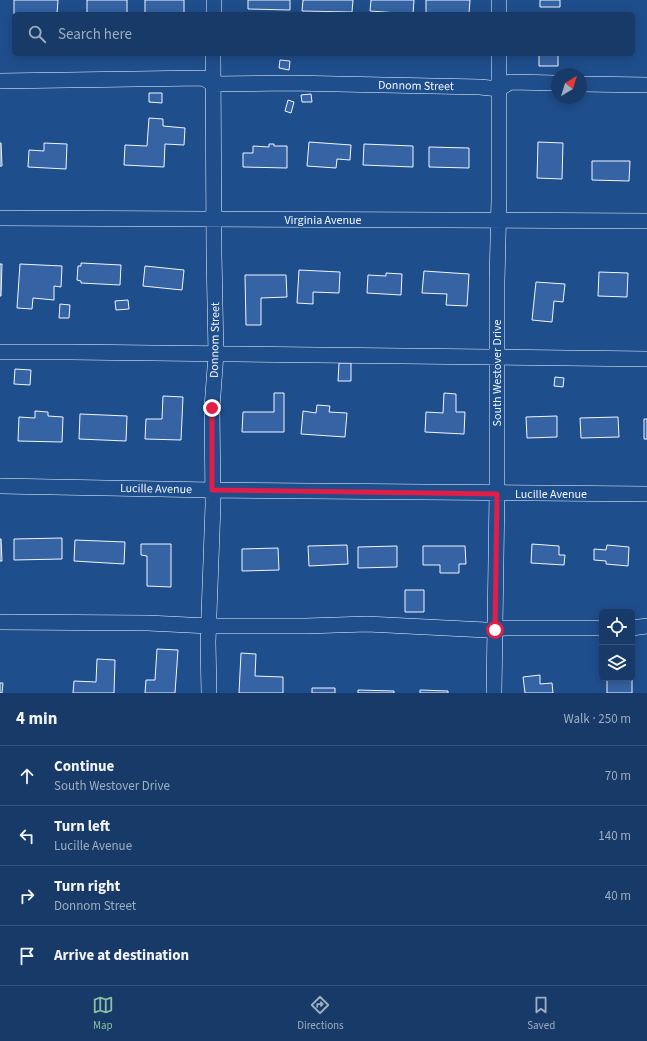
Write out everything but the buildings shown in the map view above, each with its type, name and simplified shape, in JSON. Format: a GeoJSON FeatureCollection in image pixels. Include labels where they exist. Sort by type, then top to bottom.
{"type":"FeatureCollection","features":[{"type":"Feature","properties":{"kind":"street"},"geometry":{"type":"LineString","coordinates":[[214,0],[214,12]]}},
{"type":"Feature","properties":{"kind":"street"},"geometry":{"type":"LineString","coordinates":[[499,0],[499,12]]}},
{"type":"Feature","properties":{"kind":"street","name":"Donnom Street"},"geometry":{"type":"LineString","coordinates":[[209,693],[212,408],[216,354],[213,56]]}},
{"type":"Feature","properties":{"kind":"street","name":"South Westover Drive"},"geometry":{"type":"LineString","coordinates":[[494,693],[497,494],[496,358],[499,56]]}},
{"type":"Feature","properties":{"kind":"street"},"geometry":{"type":"LineString","coordinates":[[0,81],[203,78],[213,84]]}},
{"type":"Feature","properties":{"kind":"street"},"geometry":{"type":"LineString","coordinates":[[499,89],[510,82],[551,83]]}},
{"type":"Feature","properties":{"kind":"street","name":"Donnom Street"},"geometry":{"type":"LineString","coordinates":[[213,84],[330,84],[480,87],[499,89]]}},
{"type":"Feature","properties":{"kind":"street"},"geometry":{"type":"LineString","coordinates":[[587,84],[647,85]]}},
{"type":"Feature","properties":{"kind":"street","name":"Virginia Avenue"},"geometry":{"type":"LineString","coordinates":[[0,218],[647,221]]}},
{"type":"Feature","properties":{"kind":"street"},"geometry":{"type":"LineString","coordinates":[[0,352],[647,359]]}},
{"type":"Feature","properties":{"kind":"street","name":"Lucille Avenue"},"geometry":{"type":"LineString","coordinates":[[0,486],[497,494],[647,494]]}},
{"type":"Feature","properties":{"kind":"street"},"geometry":{"type":"LineString","coordinates":[[0,622],[148,622],[209,626],[306,626],[367,624],[486,630],[599,628]]}},
{"type":"Feature","properties":{"kind":"street"},"geometry":{"type":"LineString","coordinates":[[635,628],[647,626]]}},
{"type":"Feature","properties":{"kind":"route"},"geometry":{"type":"LineString","coordinates":[[212,408],[212,490],[497,494],[495,630]]}}]}
